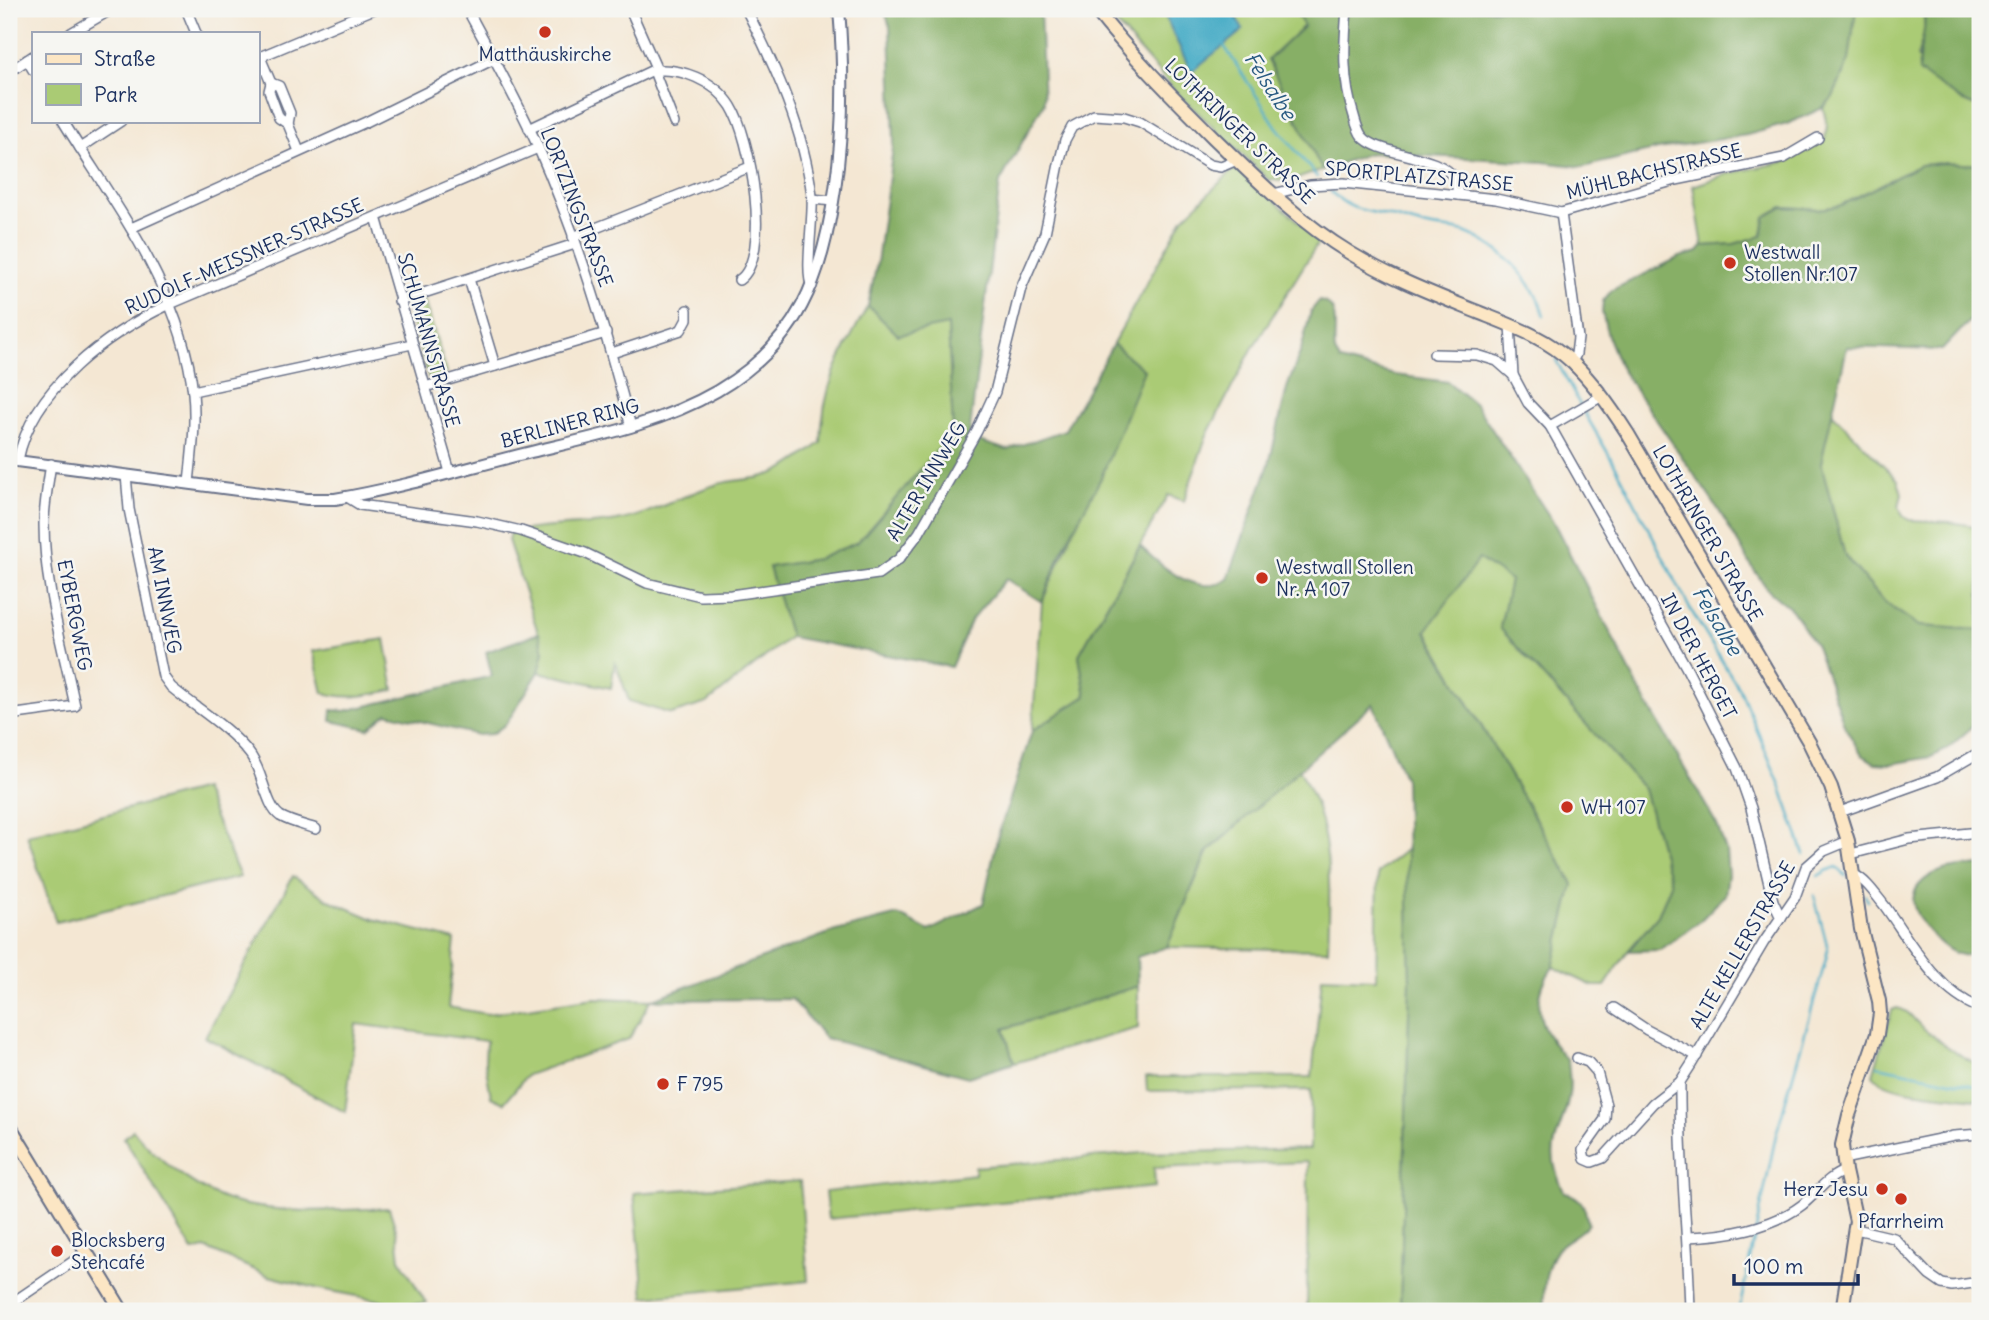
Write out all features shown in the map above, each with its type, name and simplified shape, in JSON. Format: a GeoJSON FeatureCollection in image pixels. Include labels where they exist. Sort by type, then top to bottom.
{"type":"FeatureCollection","features":[{"type":"Feature","properties":{"kind":"main road","name":"LOTHRINGER STRASSE"},"geometry":{"type":"LineString","coordinates":[[1095,9],[1144,67],[1237,160],[1273,194],[1331,240],[1363,261],[1537,337],[1572,362],[1602,396],[1628,434],[1792,712],[1822,768],[1840,812],[1849,847],[1861,929],[1879,1001],[1879,1023],[1874,1045],[1849,1115],[1842,1145],[1856,1229],[1842,1311]]}},
{"type":"Feature","properties":{"kind":"main road"},"geometry":{"type":"LineString","coordinates":[[11,1133],[122,1311]]}},
{"type":"Feature","properties":{"kind":"street"},"geometry":{"type":"LineString","coordinates":[[73,32],[112,9]]}},
{"type":"Feature","properties":{"kind":"street"},"geometry":{"type":"LineString","coordinates":[[186,9],[196,32]]}},
{"type":"Feature","properties":{"kind":"street"},"geometry":{"type":"LineString","coordinates":[[299,151],[288,124],[279,118],[269,91],[271,83],[259,57],[374,9]]}},
{"type":"Feature","properties":{"kind":"street","name":"LORTZINGSTRASSE"},"geometry":{"type":"LineString","coordinates":[[467,9],[538,148],[606,333],[631,427]]}},
{"type":"Feature","properties":{"kind":"street"},"geometry":{"type":"LineString","coordinates":[[630,9],[674,123]]}},
{"type":"Feature","properties":{"kind":"street"},"geometry":{"type":"LineString","coordinates":[[746,9],[788,100],[804,150],[812,199],[808,274],[812,286]]}},
{"type":"Feature","properties":{"kind":"street","name":"BERLINER RING"},"geometry":{"type":"LineString","coordinates":[[13,460],[307,499],[347,497],[631,427],[698,400],[747,370],[773,345],[787,328],[812,286],[824,252],[839,162],[843,93],[839,9]]}},
{"type":"Feature","properties":{"kind":"street"},"geometry":{"type":"LineString","coordinates":[[1348,9],[1343,58],[1345,83],[1358,129],[1368,142],[1423,160],[1446,171],[1456,182],[1458,195]]}},
{"type":"Feature","properties":{"kind":"street"},"geometry":{"type":"LineString","coordinates":[[9,72],[30,58]]}},
{"type":"Feature","properties":{"kind":"street"},"geometry":{"type":"LineString","coordinates":[[131,228],[366,121],[494,59]]}},
{"type":"Feature","properties":{"kind":"street"},"geometry":{"type":"LineString","coordinates":[[529,129],[656,71],[672,71],[707,83],[723,95],[736,114],[750,167],[755,200],[755,244],[752,264],[739,280]]}},
{"type":"Feature","properties":{"kind":"street","name":"ALTER INNWEG"},"geometry":{"type":"LineString","coordinates":[[347,497],[360,505],[477,521],[521,531],[586,553],[647,583],[701,596],[731,595],[878,574],[900,559],[919,533],[977,431],[995,392],[1021,288],[1045,233],[1062,152],[1072,127],[1094,115],[1124,117],[1140,122],[1210,166],[1220,167],[1237,160]]}},
{"type":"Feature","properties":{"kind":"street"},"geometry":{"type":"LineString","coordinates":[[64,122],[131,228],[170,304],[187,358],[193,391],[194,427],[189,483]]}},
{"type":"Feature","properties":{"kind":"street"},"geometry":{"type":"LineString","coordinates":[[80,148],[119,122]]}},
{"type":"Feature","properties":{"kind":"street","name":"MÜHLBACHSTRASSE"},"geometry":{"type":"LineString","coordinates":[[1572,362],[1578,338],[1561,212],[1688,177],[1784,158],[1818,138]]}},
{"type":"Feature","properties":{"kind":"street","name":"RUDOLF-MEISSNER-STRASSE"},"geometry":{"type":"LineString","coordinates":[[13,460],[34,418],[54,390],[76,366],[113,335],[170,304],[538,148]]}},
{"type":"Feature","properties":{"kind":"street"},"geometry":{"type":"LineString","coordinates":[[399,301],[574,241],[750,167]]}},
{"type":"Feature","properties":{"kind":"street","name":"SPORTPLATZSTRASSE"},"geometry":{"type":"LineString","coordinates":[[1273,194],[1295,187],[1336,183],[1515,202],[1561,212]]}},
{"type":"Feature","properties":{"kind":"street"},"geometry":{"type":"LineString","coordinates":[[812,199],[833,201]]}},
{"type":"Feature","properties":{"kind":"street","name":"SCHUMANNSTRASSE"},"geometry":{"type":"LineString","coordinates":[[376,217],[450,472]]}},
{"type":"Feature","properties":{"kind":"street"},"geometry":{"type":"LineString","coordinates":[[469,279],[495,366]]}},
{"type":"Feature","properties":{"kind":"street"},"geometry":{"type":"LineString","coordinates":[[611,353],[681,330],[687,318],[687,310]]}},
{"type":"Feature","properties":{"kind":"street","name":"IN DER HERGET"},"geometry":{"type":"LineString","coordinates":[[1510,325],[1513,375]]}},
{"type":"Feature","properties":{"kind":"street"},"geometry":{"type":"LineString","coordinates":[[425,387],[606,333]]}},
{"type":"Feature","properties":{"kind":"street"},"geometry":{"type":"LineString","coordinates":[[193,391],[412,344]]}},
{"type":"Feature","properties":{"kind":"street","name":"IN DER HERGET"},"geometry":{"type":"LineString","coordinates":[[1434,354],[1493,358],[1513,375],[1528,403],[1550,426],[1686,667],[1738,768],[1751,808],[1773,901],[1782,918]]}},
{"type":"Feature","properties":{"kind":"street"},"geometry":{"type":"LineString","coordinates":[[1550,426],[1602,396]]}},
{"type":"Feature","properties":{"kind":"street","name":"EYBERGWEG"},"geometry":{"type":"LineString","coordinates":[[9,715],[75,706],[44,541],[51,464]]}},
{"type":"Feature","properties":{"kind":"street","name":"AM INNWEG"},"geometry":{"type":"LineString","coordinates":[[126,475],[129,509],[163,676],[171,687],[239,742],[249,754],[263,779],[271,807],[278,814],[316,829]]}},
{"type":"Feature","properties":{"kind":"street"},"geometry":{"type":"LineString","coordinates":[[1840,812],[1937,777],[1980,752]]}},
{"type":"Feature","properties":{"kind":"street","name":"ALTE KELLERSTRASSE"},"geometry":{"type":"LineString","coordinates":[[1680,1082],[1799,890],[1806,867],[1824,851],[1980,832]]}},
{"type":"Feature","properties":{"kind":"street"},"geometry":{"type":"LineString","coordinates":[[1853,874],[1863,879],[1879,898],[1938,978],[1961,999],[1980,1008]]}},
{"type":"Feature","properties":{"kind":"street"},"geometry":{"type":"LineString","coordinates":[[1614,1008],[1647,1030],[1697,1056]]}},
{"type":"Feature","properties":{"kind":"street"},"geometry":{"type":"LineString","coordinates":[[1577,1058],[1588,1062],[1597,1072],[1606,1105],[1605,1119],[1583,1150],[1585,1158],[1591,1162],[1603,1158],[1653,1103],[1680,1082]]}},
{"type":"Feature","properties":{"kind":"street"},"geometry":{"type":"LineString","coordinates":[[1680,1082],[1679,1138],[1688,1237],[1690,1311]]}},
{"type":"Feature","properties":{"kind":"street"},"geometry":{"type":"LineString","coordinates":[[1688,1237],[1720,1234],[1756,1226],[1795,1210],[1844,1165],[1954,1136],[1980,1134]]}},
{"type":"Feature","properties":{"kind":"street"},"geometry":{"type":"LineString","coordinates":[[1856,1229],[1894,1238],[1929,1275],[1942,1284],[1952,1286],[1980,1282]]}},
{"type":"Feature","properties":{"kind":"street"},"geometry":{"type":"LineString","coordinates":[[9,1305],[87,1252]]}},
{"type":"Feature","properties":{"kind":"green space"},"geometry":{"type":"Polygon","coordinates":[[[884,9],[1040,9],[1044,103],[1000,182],[969,438],[1007,450],[1065,430],[1113,344],[1144,370],[1101,478],[1062,551],[1042,602],[1006,579],[972,619],[951,667],[790,637],[769,567],[818,559],[858,542],[953,432],[948,325],[898,335],[868,306],[877,263],[894,141],[890,27],[884,9]]]}},
{"type":"Feature","properties":{"kind":"green space"},"geometry":{"type":"Polygon","coordinates":[[[1103,9],[1294,9],[1304,26],[1268,60],[1322,170],[1291,181],[1269,180],[1178,94],[1103,9]]]}},
{"type":"Feature","properties":{"kind":"green space"},"geometry":{"type":"Polygon","coordinates":[[[1294,9],[1856,9],[1849,60],[1833,97],[1823,108],[1787,124],[1747,135],[1658,149],[1583,167],[1543,162],[1370,153],[1322,170],[1268,60],[1304,26],[1294,9]]]}},
{"type":"Feature","properties":{"kind":"green space"},"geometry":{"type":"Polygon","coordinates":[[[1856,9],[1923,9],[1925,30],[1917,57],[1961,100],[1980,108],[1980,165],[1920,165],[1839,206],[1819,209],[1783,207],[1765,217],[1762,236],[1734,244],[1703,246],[1693,186],[1727,174],[1788,161],[1825,139],[1827,125],[1823,108],[1843,74],[1856,9]]]}},
{"type":"Feature","properties":{"kind":"green space"},"geometry":{"type":"Polygon","coordinates":[[[1923,9],[1980,9],[1980,108],[1961,100],[1919,72],[1923,9]]]}},
{"type":"Feature","properties":{"kind":"green space"},"geometry":{"type":"Polygon","coordinates":[[[1920,165],[1980,165],[1980,310],[1942,350],[1847,347],[1821,463],[1845,556],[1884,602],[1919,626],[1980,630],[1980,720],[1946,750],[1931,757],[1891,764],[1875,763],[1861,754],[1845,727],[1816,646],[1792,610],[1769,591],[1754,570],[1718,509],[1621,369],[1609,340],[1602,312],[1603,301],[1612,290],[1680,257],[1698,252],[1703,246],[1734,244],[1762,236],[1765,217],[1783,207],[1819,209],[1839,206],[1920,165]]]}},
{"type":"Feature","properties":{"kind":"green space"},"geometry":{"type":"Polygon","coordinates":[[[1236,167],[1320,240],[1252,349],[1206,437],[1184,501],[1168,495],[1079,655],[1086,696],[1032,731],[1042,602],[1144,370],[1113,344],[1183,218],[1236,167]]]}},
{"type":"Feature","properties":{"kind":"green space"},"geometry":{"type":"Polygon","coordinates":[[[424,299],[447,373],[429,379],[406,304],[424,299]]]}},
{"type":"Feature","properties":{"kind":"green space"},"geometry":{"type":"Polygon","coordinates":[[[1319,301],[1326,303],[1334,314],[1334,344],[1340,361],[1395,375],[1448,382],[1476,405],[1555,525],[1639,689],[1717,825],[1726,851],[1728,875],[1725,895],[1700,921],[1660,950],[1628,951],[1658,916],[1671,884],[1644,789],[1500,628],[1510,580],[1479,559],[1426,631],[1573,884],[1553,967],[1545,980],[1539,1005],[1551,1040],[1568,1061],[1569,1095],[1555,1142],[1554,1162],[1564,1192],[1582,1203],[1588,1224],[1561,1245],[1551,1259],[1545,1285],[1544,1311],[1400,1311],[1410,981],[1405,779],[1373,704],[1207,852],[1167,947],[1137,957],[1138,986],[1004,1029],[1014,1063],[968,1077],[825,1038],[792,999],[651,1000],[832,932],[898,915],[929,931],[983,904],[997,839],[1032,731],[1086,696],[1079,655],[1140,546],[1170,571],[1193,583],[1217,584],[1228,579],[1269,464],[1287,388],[1311,311],[1319,301]]]}},
{"type":"Feature","properties":{"kind":"green space"},"geometry":{"type":"Polygon","coordinates":[[[868,306],[898,335],[948,324],[953,432],[858,542],[818,559],[769,567],[790,637],[707,703],[671,714],[629,701],[615,661],[611,688],[539,672],[544,651],[508,540],[510,533],[630,518],[705,488],[769,475],[793,463],[821,443],[829,387],[842,355],[868,306]]]}},
{"type":"Feature","properties":{"kind":"green space"},"geometry":{"type":"Polygon","coordinates":[[[1832,413],[1898,480],[1902,494],[1899,506],[1903,516],[1909,520],[1980,527],[1980,630],[1919,626],[1884,602],[1845,556],[1821,463],[1832,413]]]}},
{"type":"Feature","properties":{"kind":"green space"},"geometry":{"type":"Polygon","coordinates":[[[1479,558],[1511,580],[1500,628],[1644,789],[1671,884],[1658,916],[1628,951],[1605,986],[1593,986],[1553,967],[1573,884],[1426,630],[1479,558]]]}},
{"type":"Feature","properties":{"kind":"green space"},"geometry":{"type":"Polygon","coordinates":[[[539,633],[544,651],[539,672],[506,724],[492,734],[478,735],[387,713],[368,729],[331,721],[332,710],[345,711],[492,676],[486,652],[539,633]]]}},
{"type":"Feature","properties":{"kind":"green space"},"geometry":{"type":"Polygon","coordinates":[[[385,639],[394,690],[350,696],[323,693],[313,651],[385,639]]]}},
{"type":"Feature","properties":{"kind":"green space"},"geometry":{"type":"Polygon","coordinates":[[[1299,768],[1322,825],[1328,861],[1328,950],[1167,947],[1207,853],[1299,768]]]}},
{"type":"Feature","properties":{"kind":"green space"},"geometry":{"type":"Polygon","coordinates":[[[203,789],[240,877],[56,922],[27,835],[203,789]]]}},
{"type":"Feature","properties":{"kind":"green space"},"geometry":{"type":"Polygon","coordinates":[[[1407,849],[1410,981],[1400,1311],[1307,1311],[1308,1162],[1154,1168],[1155,1187],[828,1219],[825,1192],[975,1174],[975,1167],[1142,1153],[1310,1149],[1311,1090],[1147,1091],[1146,1077],[1312,1077],[1322,977],[1376,979],[1378,873],[1407,849]]]}},
{"type":"Feature","properties":{"kind":"green space"},"geometry":{"type":"Polygon","coordinates":[[[1980,865],[1980,954],[1959,954],[1937,940],[1922,923],[1914,903],[1914,894],[1919,885],[1931,875],[1980,865]]]}},
{"type":"Feature","properties":{"kind":"green space"},"geometry":{"type":"Polygon","coordinates":[[[293,876],[329,900],[373,919],[455,940],[448,1007],[487,1014],[594,998],[651,1000],[629,1039],[527,1075],[504,1103],[491,1097],[485,1062],[486,1041],[356,1024],[345,1112],[205,1037],[293,876]]]}},
{"type":"Feature","properties":{"kind":"green space"},"geometry":{"type":"Polygon","coordinates":[[[1138,986],[1138,1028],[1014,1063],[1004,1029],[1138,986]]]}},
{"type":"Feature","properties":{"kind":"green space"},"geometry":{"type":"Polygon","coordinates":[[[1897,1008],[1909,1013],[1950,1049],[1980,1065],[1980,1100],[1907,1090],[1881,1082],[1873,1075],[1892,1010],[1897,1008]]]}},
{"type":"Feature","properties":{"kind":"green space"},"geometry":{"type":"Polygon","coordinates":[[[133,1130],[167,1164],[195,1184],[224,1199],[275,1209],[389,1208],[397,1233],[400,1259],[426,1303],[405,1305],[320,1289],[269,1276],[205,1248],[193,1251],[124,1138],[133,1130]]]}},
{"type":"Feature","properties":{"kind":"green space"},"geometry":{"type":"Polygon","coordinates":[[[800,1181],[808,1281],[644,1297],[634,1193],[800,1181]]]}},
{"type":"Feature","properties":{"kind":"water"},"geometry":{"type":"Polygon","coordinates":[[[1162,9],[1232,9],[1243,30],[1191,72],[1162,9]]]}},
{"type":"Feature","properties":{"kind":"waterway","name":"Felsalbe"},"geometry":{"type":"LineString","coordinates":[[1221,41],[1276,126],[1317,177]]}},
{"type":"Feature","properties":{"kind":"waterway","name":"Felsalbe"},"geometry":{"type":"LineString","coordinates":[[1331,192],[1356,208],[1422,225],[1459,231],[1478,238],[1514,265],[1532,289],[1544,316]]}},
{"type":"Feature","properties":{"kind":"waterway","name":"Felsalbe"},"geometry":{"type":"LineString","coordinates":[[1556,360],[1580,405]]}},
{"type":"Feature","properties":{"kind":"waterway","name":"Felsalbe"},"geometry":{"type":"LineString","coordinates":[[1584,412],[1619,472],[1689,607],[1741,692],[1780,785],[1804,854]]}},
{"type":"Feature","properties":{"kind":"waterway"},"geometry":{"type":"LineString","coordinates":[[1818,876],[1837,867],[1846,876]]}},
{"type":"Feature","properties":{"kind":"waterway","name":"Felsalbe"},"geometry":{"type":"LineString","coordinates":[[1739,1311],[1776,1135],[1828,949],[1814,895]]}},
{"type":"Feature","properties":{"kind":"waterway"},"geometry":{"type":"LineString","coordinates":[[1865,895],[1868,901]]}},
{"type":"Feature","properties":{"kind":"waterway"},"geometry":{"type":"LineString","coordinates":[[1878,1066],[1980,1087]]}},
{"type":"Feature","properties":{"kind":"place","name":"Matthäuskirche"},"geometry":{"type":"Point","coordinates":[545,32]}},
{"type":"Feature","properties":{"kind":"place","name":"Westwall Stollen Nr.107"},"geometry":{"type":"Point","coordinates":[1730,263]}},
{"type":"Feature","properties":{"kind":"place","name":"Westwall Stollen Nr. A 107"},"geometry":{"type":"Point","coordinates":[1262,578]}},
{"type":"Feature","properties":{"kind":"place","name":"WH 107"},"geometry":{"type":"Point","coordinates":[1567,807]}},
{"type":"Feature","properties":{"kind":"place","name":"F 795"},"geometry":{"type":"Point","coordinates":[663,1084]}},
{"type":"Feature","properties":{"kind":"place","name":"Herz Jesu"},"geometry":{"type":"Point","coordinates":[1882,1189]}},
{"type":"Feature","properties":{"kind":"place","name":"Pfarrheim"},"geometry":{"type":"Point","coordinates":[1901,1199]}},
{"type":"Feature","properties":{"kind":"place","name":"Blocksberg Stehcafé"},"geometry":{"type":"Point","coordinates":[57,1251]}}]}
